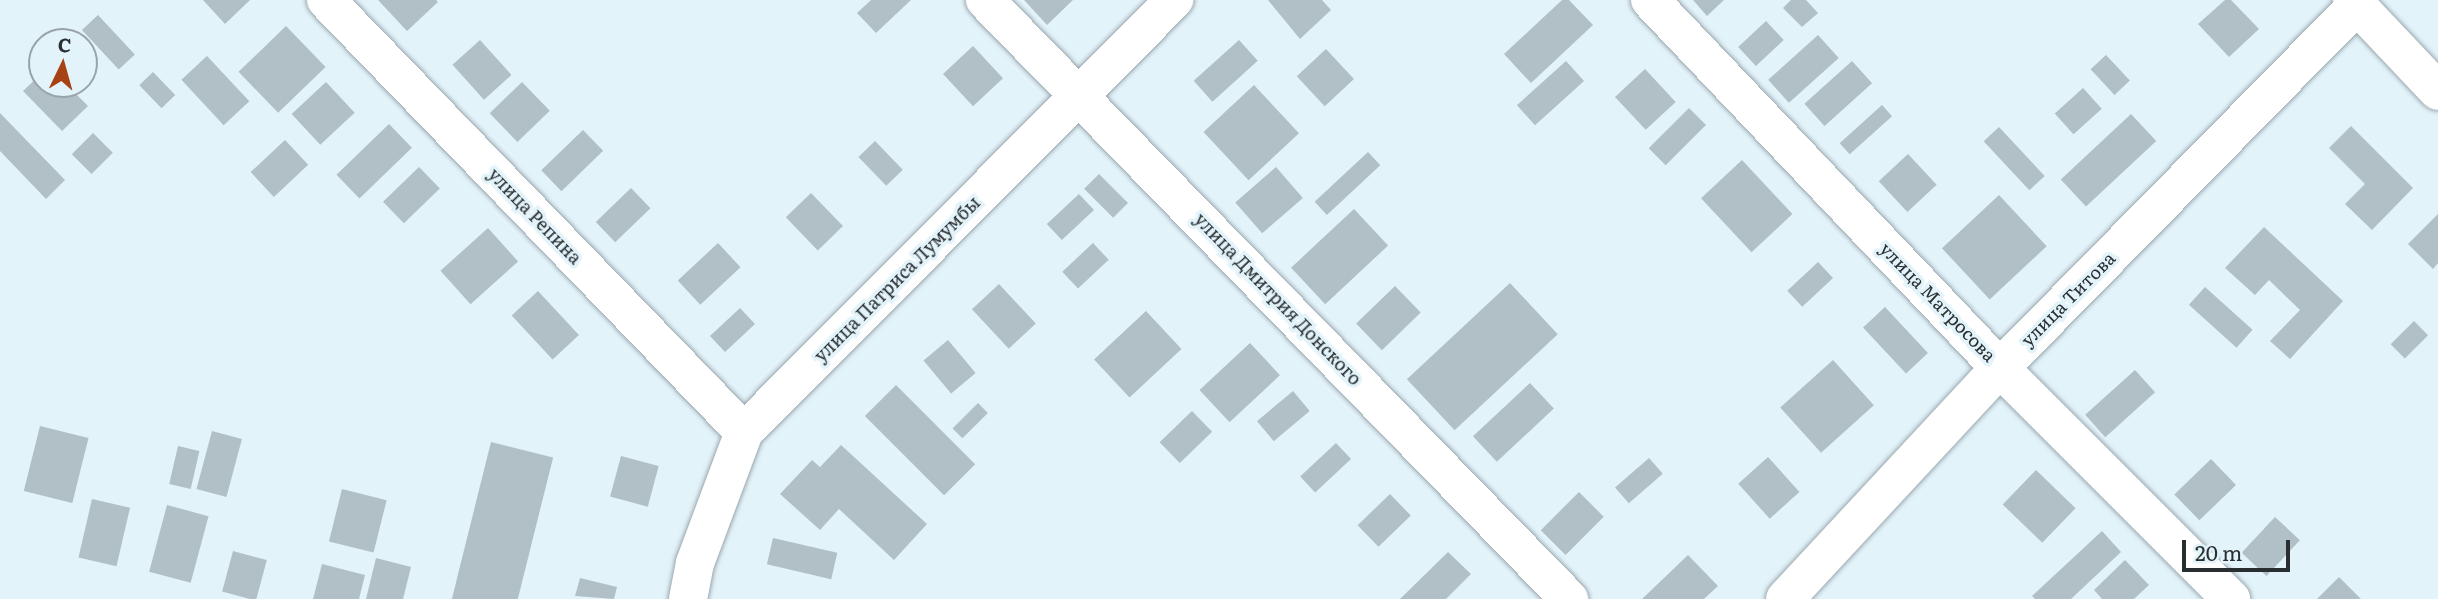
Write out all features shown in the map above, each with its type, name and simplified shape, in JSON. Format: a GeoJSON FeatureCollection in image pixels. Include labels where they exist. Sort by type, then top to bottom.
{"type":"FeatureCollection","features":[{"type":"Feature","properties":{"kind":"street","name":"улица Репина"},"geometry":{"type":"LineString","coordinates":[[326,0],[744,432]]}},
{"type":"Feature","properties":{"kind":"street","name":"улица Дмитрия Донского"},"geometry":{"type":"LineString","coordinates":[[985,0],[1569,599]]}},
{"type":"Feature","properties":{"kind":"street","name":"улица Патриса Лумумбы"},"geometry":{"type":"LineString","coordinates":[[688,599],[695,563],[744,432],[1174,0]]}},
{"type":"Feature","properties":{"kind":"street","name":"улица Матросова"},"geometry":{"type":"LineString","coordinates":[[1650,0],[2000,368],[2231,599]]}},
{"type":"Feature","properties":{"kind":"street","name":"улица Титова"},"geometry":{"type":"LineString","coordinates":[[1785,599],[2000,368],[2355,2]]}},
{"type":"Feature","properties":{"kind":"street"},"geometry":{"type":"LineString","coordinates":[[2355,2],[2438,90]]}},
{"type":"Feature","properties":{"kind":"building"},"geometry":{"type":"Polygon","coordinates":[[[203,0],[250,0],[225,24],[203,0]]]}},
{"type":"Feature","properties":{"kind":"building"},"geometry":{"type":"Polygon","coordinates":[[[378,0],[436,0],[438,2],[407,31],[378,0]]]}},
{"type":"Feature","properties":{"kind":"building"},"geometry":{"type":"Polygon","coordinates":[[[871,0],[911,0],[876,33],[857,13],[871,0]]]}},
{"type":"Feature","properties":{"kind":"building"},"geometry":{"type":"Polygon","coordinates":[[[1024,0],[1073,0],[1047,25],[1024,0]]]}},
{"type":"Feature","properties":{"kind":"building"},"geometry":{"type":"Polygon","coordinates":[[[1268,0],[1322,0],[1331,10],[1300,39],[1268,0]]]}},
{"type":"Feature","properties":{"kind":"building"},"geometry":{"type":"Polygon","coordinates":[[[1562,0],[1569,0],[1593,25],[1531,83],[1504,54],[1562,0]]]}},
{"type":"Feature","properties":{"kind":"building"},"geometry":{"type":"Polygon","coordinates":[[[1693,0],[1724,0],[1707,16],[1693,0]]]}},
{"type":"Feature","properties":{"kind":"building"},"geometry":{"type":"Polygon","coordinates":[[[1791,0],[1806,0],[1818,13],[1802,27],[1783,8],[1791,0]]]}},
{"type":"Feature","properties":{"kind":"building"},"geometry":{"type":"Polygon","coordinates":[[[2225,0],[2231,0],[2259,29],[2229,57],[2198,24],[2225,0]]]}},
{"type":"Feature","properties":{"kind":"building"},"geometry":{"type":"Polygon","coordinates":[[[98,15],[135,54],[119,69],[98,47],[98,28],[84,28],[98,15]]]}},
{"type":"Feature","properties":{"kind":"building"},"geometry":{"type":"Polygon","coordinates":[[[1766,21],[1784,40],[1756,66],[1738,47],[1766,21]]]}},
{"type":"Feature","properties":{"kind":"building"},"geometry":{"type":"Polygon","coordinates":[[[286,26],[326,67],[278,113],[239,72],[286,26]]]}},
{"type":"Feature","properties":{"kind":"building"},"geometry":{"type":"Polygon","coordinates":[[[1818,35],[1839,58],[1789,103],[1768,80],[1818,35]]]}},
{"type":"Feature","properties":{"kind":"building"},"geometry":{"type":"Polygon","coordinates":[[[480,40],[511,75],[484,100],[453,65],[480,40]]]}},
{"type":"Feature","properties":{"kind":"building"},"geometry":{"type":"Polygon","coordinates":[[[1239,40],[1258,61],[1212,102],[1194,81],[1239,40]]]}},
{"type":"Feature","properties":{"kind":"building"},"geometry":{"type":"Polygon","coordinates":[[[973,46],[1003,78],[973,106],[943,74],[973,46]]]}},
{"type":"Feature","properties":{"kind":"building"},"geometry":{"type":"Polygon","coordinates":[[[1326,49],[1354,79],[1325,106],[1297,76],[1326,49]]]}},
{"type":"Feature","properties":{"kind":"building"},"geometry":{"type":"Polygon","coordinates":[[[2106,55],[2130,81],[2115,95],[2091,69],[2106,55]]]}},
{"type":"Feature","properties":{"kind":"building"},"geometry":{"type":"Polygon","coordinates":[[[207,56],[249,101],[224,125],[181,80],[207,56]]]}},
{"type":"Feature","properties":{"kind":"building"},"geometry":{"type":"Polygon","coordinates":[[[1566,61],[1584,81],[1535,125],[1517,105],[1566,61]]]}},
{"type":"Feature","properties":{"kind":"building"},"geometry":{"type":"Polygon","coordinates":[[[1852,61],[1872,83],[1825,126],[1804,104],[1852,61]]]}},
{"type":"Feature","properties":{"kind":"building"},"geometry":{"type":"Polygon","coordinates":[[[1645,69],[1676,102],[1646,130],[1615,97],[1645,69]]]}},
{"type":"Feature","properties":{"kind":"building"},"geometry":{"type":"Polygon","coordinates":[[[153,72],[175,95],[162,108],[139,85],[153,72]]]}},
{"type":"Feature","properties":{"kind":"building"},"geometry":{"type":"Polygon","coordinates":[[[326,82],[355,113],[320,145],[292,114],[326,82]]]}},
{"type":"Feature","properties":{"kind":"building"},"geometry":{"type":"Polygon","coordinates":[[[522,82],[550,111],[517,142],[490,113],[522,82]]]}},
{"type":"Feature","properties":{"kind":"building"},"geometry":{"type":"Polygon","coordinates":[[[1254,85],[1299,133],[1249,180],[1204,132],[1254,85]]]}},
{"type":"Feature","properties":{"kind":"building"},"geometry":{"type":"Polygon","coordinates":[[[2083,88],[2102,109],[2073,134],[2055,113],[2083,88]]]}},
{"type":"Feature","properties":{"kind":"building"},"geometry":{"type":"Polygon","coordinates":[[[30,98],[80,98],[88,106],[62,131],[30,98]]]}},
{"type":"Feature","properties":{"kind":"building"},"geometry":{"type":"Polygon","coordinates":[[[1882,105],[1892,116],[1850,154],[1840,143],[1882,105]]]}},
{"type":"Feature","properties":{"kind":"building"},"geometry":{"type":"Polygon","coordinates":[[[1689,108],[1706,125],[1666,165],[1649,148],[1689,108]]]}},
{"type":"Feature","properties":{"kind":"building"},"geometry":{"type":"Polygon","coordinates":[[[0,113],[65,180],[46,199],[0,151],[0,113]]]}},
{"type":"Feature","properties":{"kind":"building"},"geometry":{"type":"Polygon","coordinates":[[[2131,114],[2156,141],[2086,207],[2061,179],[2131,114]]]}},
{"type":"Feature","properties":{"kind":"building"},"geometry":{"type":"Polygon","coordinates":[[[389,124],[412,148],[359,198],[336,175],[389,124]]]}},
{"type":"Feature","properties":{"kind":"building"},"geometry":{"type":"Polygon","coordinates":[[[2351,126],[2413,188],[2372,230],[2345,204],[2365,184],[2329,148],[2351,126]]]}},
{"type":"Feature","properties":{"kind":"building"},"geometry":{"type":"Polygon","coordinates":[[[1999,127],[2045,176],[2029,190],[1984,141],[1999,127]]]}},
{"type":"Feature","properties":{"kind":"building"},"geometry":{"type":"Polygon","coordinates":[[[583,130],[603,151],[561,191],[541,170],[583,130]]]}},
{"type":"Feature","properties":{"kind":"building"},"geometry":{"type":"Polygon","coordinates":[[[93,133],[113,153],[92,174],[72,154],[93,133]]]}},
{"type":"Feature","properties":{"kind":"building"},"geometry":{"type":"Polygon","coordinates":[[[285,140],[308,165],[274,197],[251,172],[285,140]]]}},
{"type":"Feature","properties":{"kind":"building"},"geometry":{"type":"Polygon","coordinates":[[[875,141],[903,170],[886,186],[858,157],[875,141]]]}},
{"type":"Feature","properties":{"kind":"building"},"geometry":{"type":"Polygon","coordinates":[[[1368,152],[1380,165],[1327,215],[1315,202],[1368,152]]]}},
{"type":"Feature","properties":{"kind":"building"},"geometry":{"type":"Polygon","coordinates":[[[1908,154],[1937,185],[1907,212],[1879,181],[1908,154]]]}},
{"type":"Feature","properties":{"kind":"building"},"geometry":{"type":"Polygon","coordinates":[[[1742,160],[1792,214],[1752,252],[1701,198],[1742,160]]]}},
{"type":"Feature","properties":{"kind":"building"},"geometry":{"type":"Polygon","coordinates":[[[419,167],[440,189],[404,223],[383,202],[419,167]]]}},
{"type":"Feature","properties":{"kind":"building"},"geometry":{"type":"Polygon","coordinates":[[[1276,167],[1303,198],[1262,233],[1235,202],[1276,167]]]}},
{"type":"Feature","properties":{"kind":"building"},"geometry":{"type":"Polygon","coordinates":[[[1099,174],[1128,203],[1113,218],[1084,189],[1099,174]]]}},
{"type":"Feature","properties":{"kind":"building"},"geometry":{"type":"Polygon","coordinates":[[[631,188],[650,208],[615,242],[596,222],[631,188]]]}},
{"type":"Feature","properties":{"kind":"building"},"geometry":{"type":"Polygon","coordinates":[[[811,193],[843,226],[818,250],[786,217],[811,193]]]}},
{"type":"Feature","properties":{"kind":"building"},"geometry":{"type":"Polygon","coordinates":[[[1079,194],[1094,210],[1062,240],[1047,224],[1079,194]]]}},
{"type":"Feature","properties":{"kind":"building"},"geometry":{"type":"Polygon","coordinates":[[[1999,195],[2047,246],[1990,299],[1942,248],[1999,195]]]}},
{"type":"Feature","properties":{"kind":"building"},"geometry":{"type":"Polygon","coordinates":[[[1354,209],[1388,246],[1325,304],[1291,268],[1354,209]]]}},
{"type":"Feature","properties":{"kind":"building"},"geometry":{"type":"Polygon","coordinates":[[[2438,214],[2438,263],[2433,269],[2408,244],[2438,214]]]}},
{"type":"Feature","properties":{"kind":"building"},"geometry":{"type":"Polygon","coordinates":[[[2264,227],[2343,301],[2290,359],[2270,341],[2300,310],[2269,280],[2255,295],[2225,268],[2264,227]]]}},
{"type":"Feature","properties":{"kind":"building"},"geometry":{"type":"Polygon","coordinates":[[[488,228],[518,261],[471,304],[440,271],[488,228]]]}},
{"type":"Feature","properties":{"kind":"building"},"geometry":{"type":"Polygon","coordinates":[[[718,243],[741,267],[700,305],[678,281],[718,243]]]}},
{"type":"Feature","properties":{"kind":"building"},"geometry":{"type":"Polygon","coordinates":[[[1093,243],[1109,260],[1078,288],[1062,272],[1093,243]]]}},
{"type":"Feature","properties":{"kind":"building"},"geometry":{"type":"Polygon","coordinates":[[[1818,262],[1833,278],[1802,307],[1787,291],[1818,262]]]}},
{"type":"Feature","properties":{"kind":"building"},"geometry":{"type":"Polygon","coordinates":[[[1510,283],[1558,334],[1455,430],[1407,379],[1510,283]]]}},
{"type":"Feature","properties":{"kind":"building"},"geometry":{"type":"Polygon","coordinates":[[[999,284],[1036,323],[1009,349],[972,309],[999,284]]]}},
{"type":"Feature","properties":{"kind":"building"},"geometry":{"type":"Polygon","coordinates":[[[1395,286],[1421,313],[1382,350],[1356,324],[1395,286]]]}},
{"type":"Feature","properties":{"kind":"building"},"geometry":{"type":"Polygon","coordinates":[[[2205,287],[2253,330],[2237,348],[2189,305],[2205,287]]]}},
{"type":"Feature","properties":{"kind":"building"},"geometry":{"type":"Polygon","coordinates":[[[538,291],[579,335],[553,359],[512,316],[538,291]]]}},
{"type":"Feature","properties":{"kind":"building"},"geometry":{"type":"Polygon","coordinates":[[[1885,307],[1928,353],[1906,374],[1863,327],[1885,307]]]}},
{"type":"Feature","properties":{"kind":"building"},"geometry":{"type":"Polygon","coordinates":[[[740,308],[755,324],[725,352],[710,336],[740,308]]]}},
{"type":"Feature","properties":{"kind":"building"},"geometry":{"type":"Polygon","coordinates":[[[1146,311],[1181,349],[1130,397],[1094,359],[1146,311]]]}},
{"type":"Feature","properties":{"kind":"building"},"geometry":{"type":"Polygon","coordinates":[[[2414,321],[2428,335],[2405,358],[2391,344],[2414,321]]]}},
{"type":"Feature","properties":{"kind":"building"},"geometry":{"type":"Polygon","coordinates":[[[948,340],[976,373],[951,394],[923,361],[948,340]]]}},
{"type":"Feature","properties":{"kind":"building"},"geometry":{"type":"Polygon","coordinates":[[[1250,343],[1280,375],[1230,422],[1200,390],[1250,343]]]}},
{"type":"Feature","properties":{"kind":"building"},"geometry":{"type":"Polygon","coordinates":[[[1833,360],[1874,405],[1821,453],[1780,408],[1833,360]]]}},
{"type":"Feature","properties":{"kind":"building"},"geometry":{"type":"Polygon","coordinates":[[[2135,370],[2155,392],[2105,437],[2085,415],[2135,370]]]}},
{"type":"Feature","properties":{"kind":"building"},"geometry":{"type":"Polygon","coordinates":[[[1530,383],[1554,409],[1497,462],[1473,436],[1530,383]]]}},
{"type":"Feature","properties":{"kind":"building"},"geometry":{"type":"Polygon","coordinates":[[[896,385],[975,464],[944,495],[865,416],[896,385]]]}},
{"type":"Feature","properties":{"kind":"building"},"geometry":{"type":"Polygon","coordinates":[[[1293,391],[1310,411],[1274,441],[1257,421],[1293,391]]]}},
{"type":"Feature","properties":{"kind":"building"},"geometry":{"type":"Polygon","coordinates":[[[978,403],[988,413],[962,438],[953,428],[978,403]]]}},
{"type":"Feature","properties":{"kind":"building"},"geometry":{"type":"Polygon","coordinates":[[[1192,411],[1212,432],[1180,463],[1160,442],[1192,411]]]}},
{"type":"Feature","properties":{"kind":"building"},"geometry":{"type":"Polygon","coordinates":[[[40,426],[89,438],[72,503],[24,491],[40,426]]]}},
{"type":"Feature","properties":{"kind":"building"},"geometry":{"type":"Polygon","coordinates":[[[212,431],[242,439],[226,497],[196,489],[212,431]]]}},
{"type":"Feature","properties":{"kind":"building"},"geometry":{"type":"Polygon","coordinates":[[[491,442],[553,457],[518,599],[452,599],[491,442]]]}},
{"type":"Feature","properties":{"kind":"building"},"geometry":{"type":"Polygon","coordinates":[[[1336,443],[1351,459],[1315,493],[1300,476],[1336,443]]]}},
{"type":"Feature","properties":{"kind":"building"},"geometry":{"type":"Polygon","coordinates":[[[841,445],[927,524],[894,560],[839,509],[820,530],[780,494],[812,460],[820,467],[841,445]]]}},
{"type":"Feature","properties":{"kind":"building"},"geometry":{"type":"Polygon","coordinates":[[[178,446],[199,451],[191,489],[169,484],[178,446]]]}},
{"type":"Feature","properties":{"kind":"building"},"geometry":{"type":"Polygon","coordinates":[[[621,456],[659,466],[648,507],[610,497],[621,456]]]}},
{"type":"Feature","properties":{"kind":"building"},"geometry":{"type":"Polygon","coordinates":[[[1768,457],[1799,492],[1770,519],[1738,484],[1768,457]]]}},
{"type":"Feature","properties":{"kind":"building"},"geometry":{"type":"Polygon","coordinates":[[[1649,458],[1663,474],[1629,503],[1615,488],[1649,458]]]}},
{"type":"Feature","properties":{"kind":"building"},"geometry":{"type":"Polygon","coordinates":[[[2211,459],[2236,485],[2199,520],[2174,494],[2211,459]]]}},
{"type":"Feature","properties":{"kind":"building"},"geometry":{"type":"Polygon","coordinates":[[[2036,470],[2076,508],[2042,543],[2003,505],[2036,470]]]}},
{"type":"Feature","properties":{"kind":"building"},"geometry":{"type":"Polygon","coordinates":[[[342,489],[387,500],[374,553],[329,541],[342,489]]]}},
{"type":"Feature","properties":{"kind":"building"},"geometry":{"type":"Polygon","coordinates":[[[1579,492],[1604,517],[1566,555],[1541,530],[1579,492]]]}},
{"type":"Feature","properties":{"kind":"building"},"geometry":{"type":"Polygon","coordinates":[[[1390,494],[1411,516],[1378,547],[1358,525],[1390,494]]]}},
{"type":"Feature","properties":{"kind":"building"},"geometry":{"type":"Polygon","coordinates":[[[92,499],[130,508],[117,566],[79,557],[92,499]]]}},
{"type":"Feature","properties":{"kind":"building"},"geometry":{"type":"Polygon","coordinates":[[[167,505],[209,516],[191,583],[149,572],[167,505]]]}},
{"type":"Feature","properties":{"kind":"building"},"geometry":{"type":"Polygon","coordinates":[[[2275,517],[2300,540],[2266,576],[2242,553],[2275,517]]]}},
{"type":"Feature","properties":{"kind":"building"},"geometry":{"type":"Polygon","coordinates":[[[2102,531],[2121,552],[2071,599],[2035,599],[2032,596],[2102,531]]]}},
{"type":"Feature","properties":{"kind":"building"},"geometry":{"type":"Polygon","coordinates":[[[773,538],[837,553],[831,579],[767,564],[773,538]]]}},
{"type":"Feature","properties":{"kind":"building"},"geometry":{"type":"Polygon","coordinates":[[[233,551],[267,560],[256,599],[222,592],[233,551]]]}},
{"type":"Feature","properties":{"kind":"building"},"geometry":{"type":"Polygon","coordinates":[[[1448,552],[1471,574],[1446,599],[1400,599],[1448,552]]]}},
{"type":"Feature","properties":{"kind":"building"},"geometry":{"type":"Polygon","coordinates":[[[1688,555],[1718,586],[1704,599],[1642,599],[1688,555]]]}},
{"type":"Feature","properties":{"kind":"building"},"geometry":{"type":"Polygon","coordinates":[[[376,558],[411,567],[403,599],[366,599],[376,558]]]}},
{"type":"Feature","properties":{"kind":"building"},"geometry":{"type":"Polygon","coordinates":[[[2125,560],[2149,585],[2134,599],[2102,599],[2094,590],[2125,560]]]}},
{"type":"Feature","properties":{"kind":"building"},"geometry":{"type":"Polygon","coordinates":[[[322,564],[365,575],[359,599],[313,599],[322,564]]]}},
{"type":"Feature","properties":{"kind":"building"},"geometry":{"type":"Polygon","coordinates":[[[2339,577],[2361,599],[2317,599],[2339,577]]]}},
{"type":"Feature","properties":{"kind":"building"},"geometry":{"type":"Polygon","coordinates":[[[580,578],[617,587],[614,599],[575,596],[580,578]]]}}]}
